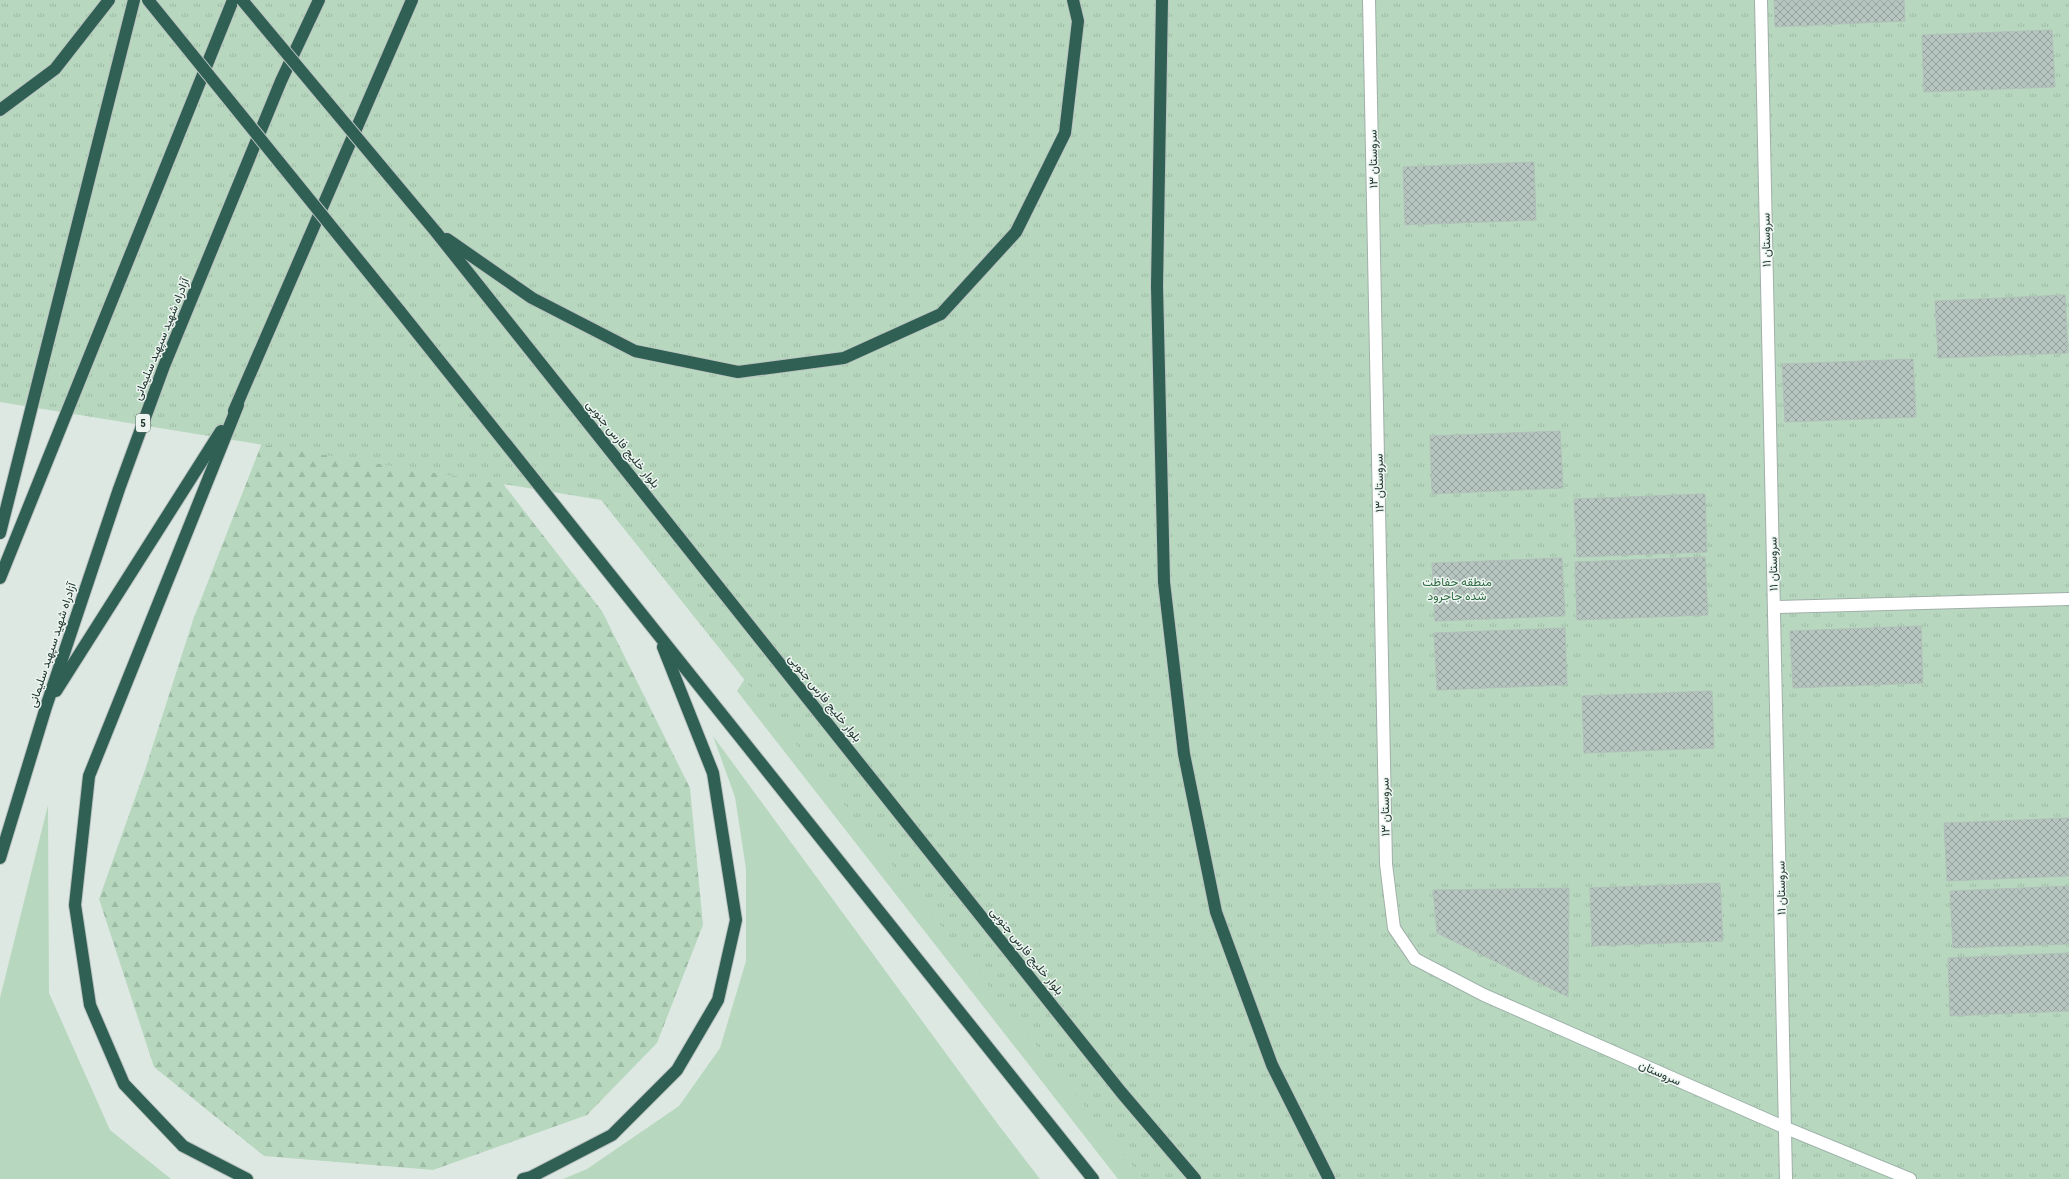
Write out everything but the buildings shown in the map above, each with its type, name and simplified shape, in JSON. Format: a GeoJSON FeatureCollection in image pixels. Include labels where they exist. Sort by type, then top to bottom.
{"type":"FeatureCollection","features":[{"type":"Feature","properties":{"kind":"highway"},"geometry":{"type":"LineString","coordinates":[[0,110],[55,69],[109,0]]}},
{"type":"Feature","properties":{"kind":"highway"},"geometry":{"type":"LineString","coordinates":[[0,533],[134,0]]}},
{"type":"Feature","properties":{"kind":"highway"},"geometry":{"type":"LineString","coordinates":[[148,0],[399,310],[1093,1179]]}},
{"type":"Feature","properties":{"kind":"highway"},"geometry":{"type":"LineString","coordinates":[[0,578],[234,0]]}},
{"type":"Feature","properties":{"kind":"highway"},"geometry":{"type":"LineString","coordinates":[[242,0],[436,232],[532,298],[635,351],[738,372],[844,358],[941,314],[1016,232],[1065,133],[1078,21],[1073,0]]}},
{"type":"Feature","properties":{"kind":"highway","name":"آزادراه شهید سپهبد سلیمانی"},"geometry":{"type":"LineString","coordinates":[[0,858],[46,707],[119,489],[164,366],[281,81],[319,0]]}},
{"type":"Feature","properties":{"kind":"highway"},"geometry":{"type":"LineString","coordinates":[[247,1179],[183,1146],[124,1084],[90,1005],[75,905],[89,776],[238,405],[412,0]]}},
{"type":"Feature","properties":{"kind":"highway"},"geometry":{"type":"LineString","coordinates":[[403,22],[417,0]]}},
{"type":"Feature","properties":{"kind":"highway"},"geometry":{"type":"LineString","coordinates":[[1162,0],[1157,286],[1164,582],[1184,754],[1216,912],[1272,1065],[1329,1179]]}},
{"type":"Feature","properties":{"kind":"highway","name":"بلوار خلیج فارس جنوبی"},"geometry":{"type":"LineString","coordinates":[[436,232],[1121,1092],[1195,1179]]}},
{"type":"Feature","properties":{"kind":"highway"},"geometry":{"type":"LineString","coordinates":[[46,707],[238,405]]}},
{"type":"Feature","properties":{"kind":"highway"},"geometry":{"type":"LineString","coordinates":[[523,1179],[531,1177],[612,1135],[677,1070],[718,1000],[736,920],[713,773],[659,635]]}},
{"type":"Feature","properties":{"kind":"street","name":"سروستان ۱۳"},"geometry":{"type":"LineString","coordinates":[[1369,0],[1386,864],[1394,928],[1415,959]]}},
{"type":"Feature","properties":{"kind":"street","name":"سروستان ۱۱"},"geometry":{"type":"LineString","coordinates":[[1761,0],[1786,1179]]}},
{"type":"Feature","properties":{"kind":"street"},"geometry":{"type":"LineString","coordinates":[[1774,607],[2069,599]]}},
{"type":"Feature","properties":{"kind":"street","name":"سروستان"},"geometry":{"type":"LineString","coordinates":[[1415,959],[1484,995],[1786,1128],[1910,1179]]}},
{"type":"Feature","properties":{"kind":"green space","name":"منطقه حفاظت شده جاجرود"},"geometry":{"type":"Polygon","coordinates":[[[0,0],[2069,0],[2069,1179],[1143,1179],[601,500],[0,402],[0,0]]]}},
{"type":"Feature","properties":{"kind":"green space"},"geometry":{"type":"Polygon","coordinates":[[[417,373],[602,611],[690,788],[703,925],[657,1043],[587,1115],[433,1170],[264,1156],[154,1067],[99,899],[145,770],[193,620],[267,430],[417,373]]]}},
{"type":"Feature","properties":{"kind":"green space"},"geometry":{"type":"Polygon","coordinates":[[[748,674],[1158,1179],[1118,1179],[737,691],[748,674]]]}},
{"type":"Feature","properties":{"kind":"green space"},"geometry":{"type":"Polygon","coordinates":[[[713,736],[997,1123],[1040,1179],[563,1179],[587,1169],[679,1106],[720,1048],[746,961],[746,869],[735,797],[713,736]]]}},
{"type":"Feature","properties":{"kind":"green space"},"geometry":{"type":"Polygon","coordinates":[[[48,805],[49,993],[110,1130],[171,1179],[0,1179],[0,998],[48,805]]]}}]}
